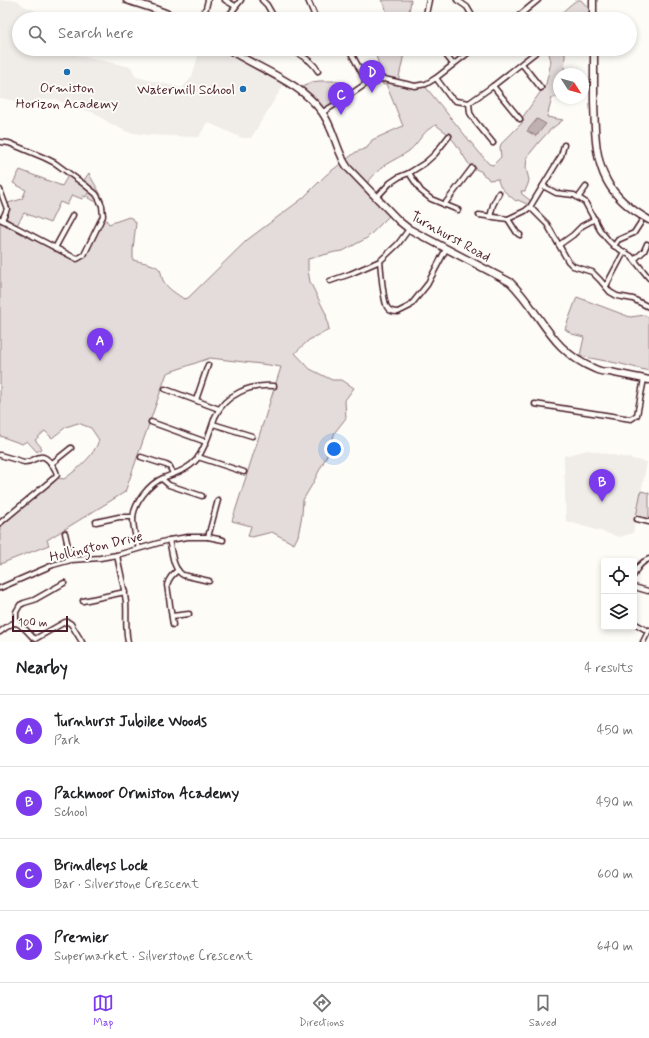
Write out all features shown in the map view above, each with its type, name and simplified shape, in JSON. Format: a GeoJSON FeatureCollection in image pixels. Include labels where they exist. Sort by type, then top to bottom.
{"type":"FeatureCollection","features":[{"type":"Feature","properties":{"kind":"street"},"geometry":{"type":"LineString","coordinates":[[127,0],[164,12]]}},
{"type":"Feature","properties":{"kind":"street"},"geometry":{"type":"LineString","coordinates":[[203,12],[206,8],[208,0]]}},
{"type":"Feature","properties":{"kind":"street"},"geometry":{"type":"LineString","coordinates":[[225,0],[235,6]]}},
{"type":"Feature","properties":{"kind":"street"},"geometry":{"type":"LineString","coordinates":[[231,12],[241,0]]}},
{"type":"Feature","properties":{"kind":"street"},"geometry":{"type":"LineString","coordinates":[[262,0],[268,5],[272,12]]}},
{"type":"Feature","properties":{"kind":"street"},"geometry":{"type":"LineString","coordinates":[[308,0],[313,12]]}},
{"type":"Feature","properties":{"kind":"street"},"geometry":{"type":"LineString","coordinates":[[426,12],[429,0]]}},
{"type":"Feature","properties":{"kind":"street"},"geometry":{"type":"LineString","coordinates":[[457,0],[467,7],[470,12]]}},
{"type":"Feature","properties":{"kind":"street"},"geometry":{"type":"LineString","coordinates":[[523,12],[538,0]]}},
{"type":"Feature","properties":{"kind":"street"},"geometry":{"type":"LineString","coordinates":[[593,0],[593,12]]}},
{"type":"Feature","properties":{"kind":"street","name":"Turnhurst Road"},"geometry":{"type":"LineString","coordinates":[[240,56],[292,85],[310,98],[322,112],[331,127],[342,158],[348,168],[399,221],[409,229],[510,282],[518,290],[546,329],[562,348],[578,361],[596,370],[646,380]]}},
{"type":"Feature","properties":{"kind":"street"},"geometry":{"type":"LineString","coordinates":[[301,56],[310,61],[318,71]]}},
{"type":"Feature","properties":{"kind":"street"},"geometry":{"type":"LineString","coordinates":[[353,56],[367,83]]}},
{"type":"Feature","properties":{"kind":"street"},"geometry":{"type":"LineString","coordinates":[[447,56],[453,64]]}},
{"type":"Feature","properties":{"kind":"street"},"geometry":{"type":"LineString","coordinates":[[322,112],[367,83],[375,80],[384,79],[418,86],[426,84],[464,56]]}},
{"type":"Feature","properties":{"kind":"street"},"geometry":{"type":"LineString","coordinates":[[436,78],[450,97],[456,101],[469,103],[532,56]]}},
{"type":"Feature","properties":{"kind":"street"},"geometry":{"type":"LineString","coordinates":[[594,56],[595,132],[600,165],[607,182],[620,199],[641,216],[649,220]]}},
{"type":"Feature","properties":{"kind":"street"},"geometry":{"type":"LineString","coordinates":[[522,64],[541,88]]}},
{"type":"Feature","properties":{"kind":"street"},"geometry":{"type":"LineString","coordinates":[[311,69],[315,66]]}},
{"type":"Feature","properties":{"kind":"street"},"geometry":{"type":"LineString","coordinates":[[493,86],[520,119]]}},
{"type":"Feature","properties":{"kind":"street"},"geometry":{"type":"LineString","coordinates":[[469,103],[470,113],[493,143]]}},
{"type":"Feature","properties":{"kind":"street"},"geometry":{"type":"LineString","coordinates":[[377,197],[390,183],[425,163],[436,154],[449,136]]}},
{"type":"Feature","properties":{"kind":"street"},"geometry":{"type":"LineString","coordinates":[[0,142],[10,143],[55,163],[96,194],[102,206],[103,216],[84,255],[77,259],[1,220],[7,209],[0,190]]}},
{"type":"Feature","properties":{"kind":"street"},"geometry":{"type":"LineString","coordinates":[[479,215],[508,219],[530,207],[564,153],[564,145]]}},
{"type":"Feature","properties":{"kind":"street"},"geometry":{"type":"LineString","coordinates":[[444,205],[472,168]]}},
{"type":"Feature","properties":{"kind":"street"},"geometry":{"type":"LineString","coordinates":[[409,173],[421,191],[431,199],[458,210]]}},
{"type":"Feature","properties":{"kind":"street"},"geometry":{"type":"LineString","coordinates":[[543,186],[556,193],[571,194],[585,202],[600,230],[614,246],[635,259],[649,278]]}},
{"type":"Feature","properties":{"kind":"street"},"geometry":{"type":"LineString","coordinates":[[578,198],[586,187]]}},
{"type":"Feature","properties":{"kind":"street"},"geometry":{"type":"LineString","coordinates":[[490,217],[493,205],[499,193]]}},
{"type":"Feature","properties":{"kind":"street"},"geometry":{"type":"LineString","coordinates":[[530,207],[547,224],[568,261],[573,266],[592,272],[610,292],[617,296],[633,299],[647,306],[649,299]]}},
{"type":"Feature","properties":{"kind":"street"},"geometry":{"type":"LineString","coordinates":[[55,248],[73,215]]}},
{"type":"Feature","properties":{"kind":"street"},"geometry":{"type":"LineString","coordinates":[[508,219],[517,234]]}},
{"type":"Feature","properties":{"kind":"street"},"geometry":{"type":"LineString","coordinates":[[560,245],[582,226],[595,220]]}},
{"type":"Feature","properties":{"kind":"street"},"geometry":{"type":"LineString","coordinates":[[614,246],[618,240],[634,234],[641,222]]}},
{"type":"Feature","properties":{"kind":"street"},"geometry":{"type":"LineString","coordinates":[[330,281],[380,261],[398,244],[409,229]]}},
{"type":"Feature","properties":{"kind":"street"},"geometry":{"type":"LineString","coordinates":[[635,259],[644,251],[647,244]]}},
{"type":"Feature","properties":{"kind":"street"},"geometry":{"type":"LineString","coordinates":[[380,261],[386,306],[391,311],[398,312],[410,306],[427,285],[446,249]]}},
{"type":"Feature","properties":{"kind":"street"},"geometry":{"type":"LineString","coordinates":[[606,286],[624,252]]}},
{"type":"Feature","properties":{"kind":"street"},"geometry":{"type":"LineString","coordinates":[[196,400],[208,371],[208,365]]}},
{"type":"Feature","properties":{"kind":"street"},"geometry":{"type":"LineString","coordinates":[[535,404],[631,419],[637,415],[646,380]]}},
{"type":"Feature","properties":{"kind":"street"},"geometry":{"type":"LineString","coordinates":[[139,548],[133,517],[138,503],[145,492],[162,479],[189,467],[198,457],[220,409],[227,401],[241,392],[259,386],[274,386]]}},
{"type":"Feature","properties":{"kind":"street"},"geometry":{"type":"LineString","coordinates":[[165,389],[220,409]]}},
{"type":"Feature","properties":{"kind":"street"},"geometry":{"type":"LineString","coordinates":[[151,422],[206,442]]}},
{"type":"Feature","properties":{"kind":"street"},"geometry":{"type":"LineString","coordinates":[[213,424],[250,434]]}},
{"type":"Feature","properties":{"kind":"street"},"geometry":{"type":"LineString","coordinates":[[52,464],[71,448]]}},
{"type":"Feature","properties":{"kind":"street"},"geometry":{"type":"LineString","coordinates":[[0,455],[24,462],[32,461],[43,456],[52,464],[57,472],[56,476],[0,522]]}},
{"type":"Feature","properties":{"kind":"street"},"geometry":{"type":"LineString","coordinates":[[141,457],[148,461],[170,467],[173,474]]}},
{"type":"Feature","properties":{"kind":"street"},"geometry":{"type":"LineString","coordinates":[[198,457],[244,472]]}},
{"type":"Feature","properties":{"kind":"street"},"geometry":{"type":"LineString","coordinates":[[162,479],[169,485],[195,496],[202,496]]}},
{"type":"Feature","properties":{"kind":"street"},"geometry":{"type":"LineString","coordinates":[[208,537],[218,500]]}},
{"type":"Feature","properties":{"kind":"street"},"geometry":{"type":"LineString","coordinates":[[96,522],[119,517],[133,517]]}},
{"type":"Feature","properties":{"kind":"street"},"geometry":{"type":"LineString","coordinates":[[637,519],[649,522]]}},
{"type":"Feature","properties":{"kind":"street"},"geometry":{"type":"LineString","coordinates":[[65,533],[71,560]]}},
{"type":"Feature","properties":{"kind":"street","name":"Hollington Drive"},"geometry":{"type":"LineString","coordinates":[[0,588],[53,565],[71,560],[117,555],[170,540],[188,537],[208,537],[223,540]]}},
{"type":"Feature","properties":{"kind":"street"},"geometry":{"type":"LineString","coordinates":[[170,540],[174,564],[179,573],[207,579]]}},
{"type":"Feature","properties":{"kind":"street"},"geometry":{"type":"LineString","coordinates":[[117,555],[125,592],[126,633],[128,642]]}},
{"type":"Feature","properties":{"kind":"street"},"geometry":{"type":"LineString","coordinates":[[637,569],[643,561],[649,559]]}},
{"type":"Feature","properties":{"kind":"street"},"geometry":{"type":"LineString","coordinates":[[173,625],[168,585],[171,576],[178,570]]}},
{"type":"Feature","properties":{"kind":"street"},"geometry":{"type":"LineString","coordinates":[[16,623],[16,612],[20,605],[34,600],[64,583]]}},
{"type":"Feature","properties":{"kind":"street"},"geometry":{"type":"LineString","coordinates":[[637,588],[648,591]]}},
{"type":"Feature","properties":{"kind":"street"},"geometry":{"type":"LineString","coordinates":[[85,599],[125,592]]}},
{"type":"Feature","properties":{"kind":"street"},"geometry":{"type":"LineString","coordinates":[[172,616],[190,613]]}},
{"type":"Feature","properties":{"kind":"street"},"geometry":{"type":"LineString","coordinates":[[0,632],[16,623],[22,626],[31,635],[32,640],[65,622],[68,622],[82,642]]}},
{"type":"Feature","properties":{"kind":"street"},"geometry":{"type":"LineString","coordinates":[[637,625],[649,631],[643,642]]}},
{"type":"Feature","properties":{"kind":"shaded area","name":"Ormiston Horizon Academy"},"geometry":{"type":"Polygon","coordinates":[[[0,0],[17,0],[24,6],[39,12],[12,12],[12,56],[81,56],[131,67],[136,77],[182,88],[192,77],[198,56],[241,56],[286,81],[251,138],[242,138],[207,122],[199,137],[148,135],[127,132],[95,113],[55,99],[28,103],[0,98],[0,0]]]}},
{"type":"Feature","properties":{"kind":"shaded area"},"geometry":{"type":"Polygon","coordinates":[[[381,0],[411,0],[409,12],[386,12],[381,0]]]}},
{"type":"Feature","properties":{"kind":"shaded area"},"geometry":{"type":"Polygon","coordinates":[[[577,0],[581,0],[591,12],[563,12],[577,0]]]}},
{"type":"Feature","properties":{"kind":"shaded area"},"geometry":{"type":"Polygon","coordinates":[[[376,56],[404,56],[398,82],[408,85],[424,85],[489,164],[493,165],[501,157],[501,144],[524,121],[522,118],[546,84],[551,62],[550,56],[565,56],[564,68],[553,68],[553,98],[547,117],[563,120],[550,130],[527,157],[526,168],[529,180],[525,191],[521,191],[522,194],[531,201],[529,205],[518,200],[516,201],[502,189],[498,179],[489,180],[482,174],[482,172],[470,166],[448,134],[436,125],[424,133],[413,148],[382,167],[365,186],[392,213],[367,238],[343,251],[308,259],[310,282],[326,314],[329,330],[309,340],[295,353],[310,369],[332,380],[342,380],[354,388],[345,400],[346,418],[335,432],[329,451],[303,500],[298,536],[294,544],[272,532],[252,537],[248,536],[251,526],[232,521],[281,367],[210,358],[167,373],[125,492],[47,540],[49,545],[0,564],[0,526],[58,478],[64,479],[80,466],[89,457],[97,446],[99,440],[91,428],[78,423],[66,427],[52,438],[45,431],[35,440],[42,448],[37,452],[27,441],[22,444],[0,436],[0,219],[77,259],[84,255],[103,216],[99,203],[88,198],[91,191],[82,183],[89,173],[101,194],[105,205],[104,217],[109,224],[129,217],[136,223],[133,260],[158,268],[161,271],[163,280],[168,287],[184,299],[188,298],[247,240],[303,198],[326,175],[356,152],[367,148],[372,140],[403,126],[386,84],[383,85],[376,56]]]}},
{"type":"Feature","properties":{"kind":"shaded area"},"geometry":{"type":"Polygon","coordinates":[[[335,81],[357,91],[323,112],[299,89],[312,82],[335,81]]]}},
{"type":"Feature","properties":{"kind":"shaded area"},"geometry":{"type":"Polygon","coordinates":[[[537,119],[546,124],[536,136],[527,131],[537,119]]]}},
{"type":"Feature","properties":{"kind":"shaded area"},"geometry":{"type":"Polygon","coordinates":[[[20,170],[62,186],[69,174],[89,191],[86,197],[83,196],[82,199],[72,195],[67,205],[60,202],[50,223],[24,213],[17,225],[6,218],[9,210],[8,203],[22,199],[26,190],[13,183],[20,170]]]}},
{"type":"Feature","properties":{"kind":"shaded area"},"geometry":{"type":"Polygon","coordinates":[[[577,297],[630,317],[645,315],[649,318],[649,371],[580,356],[584,337],[572,334],[565,329],[577,297]]]}},
{"type":"Feature","properties":{"kind":"shaded area"},"geometry":{"type":"Polygon","coordinates":[[[588,450],[647,462],[633,533],[620,537],[566,521],[564,456],[588,450]]]}},
{"type":"Feature","properties":{"kind":"shaded area"},"geometry":{"type":"Polygon","coordinates":[[[641,491],[649,493],[649,520],[636,517],[641,491]]]}},
{"type":"Feature","properties":{"kind":"place","name":"Ormiston Horizon Academy"},"geometry":{"type":"Point","coordinates":[67,72]}},
{"type":"Feature","properties":{"kind":"place","name":"Watermill School"},"geometry":{"type":"Point","coordinates":[243,89]}},
{"type":"Feature","properties":{"kind":"place","name":"Premier"},"geometry":{"type":"Point","coordinates":[372,93]}},
{"type":"Feature","properties":{"kind":"place","name":"Brindleys Lock"},"geometry":{"type":"Point","coordinates":[341,115]}},
{"type":"Feature","properties":{"kind":"place","name":"Turnhurst Jubilee Woods"},"geometry":{"type":"Point","coordinates":[100,361]}},
{"type":"Feature","properties":{"kind":"place","name":"Packmoor Ormiston Academy"},"geometry":{"type":"Point","coordinates":[602,502]}}]}
